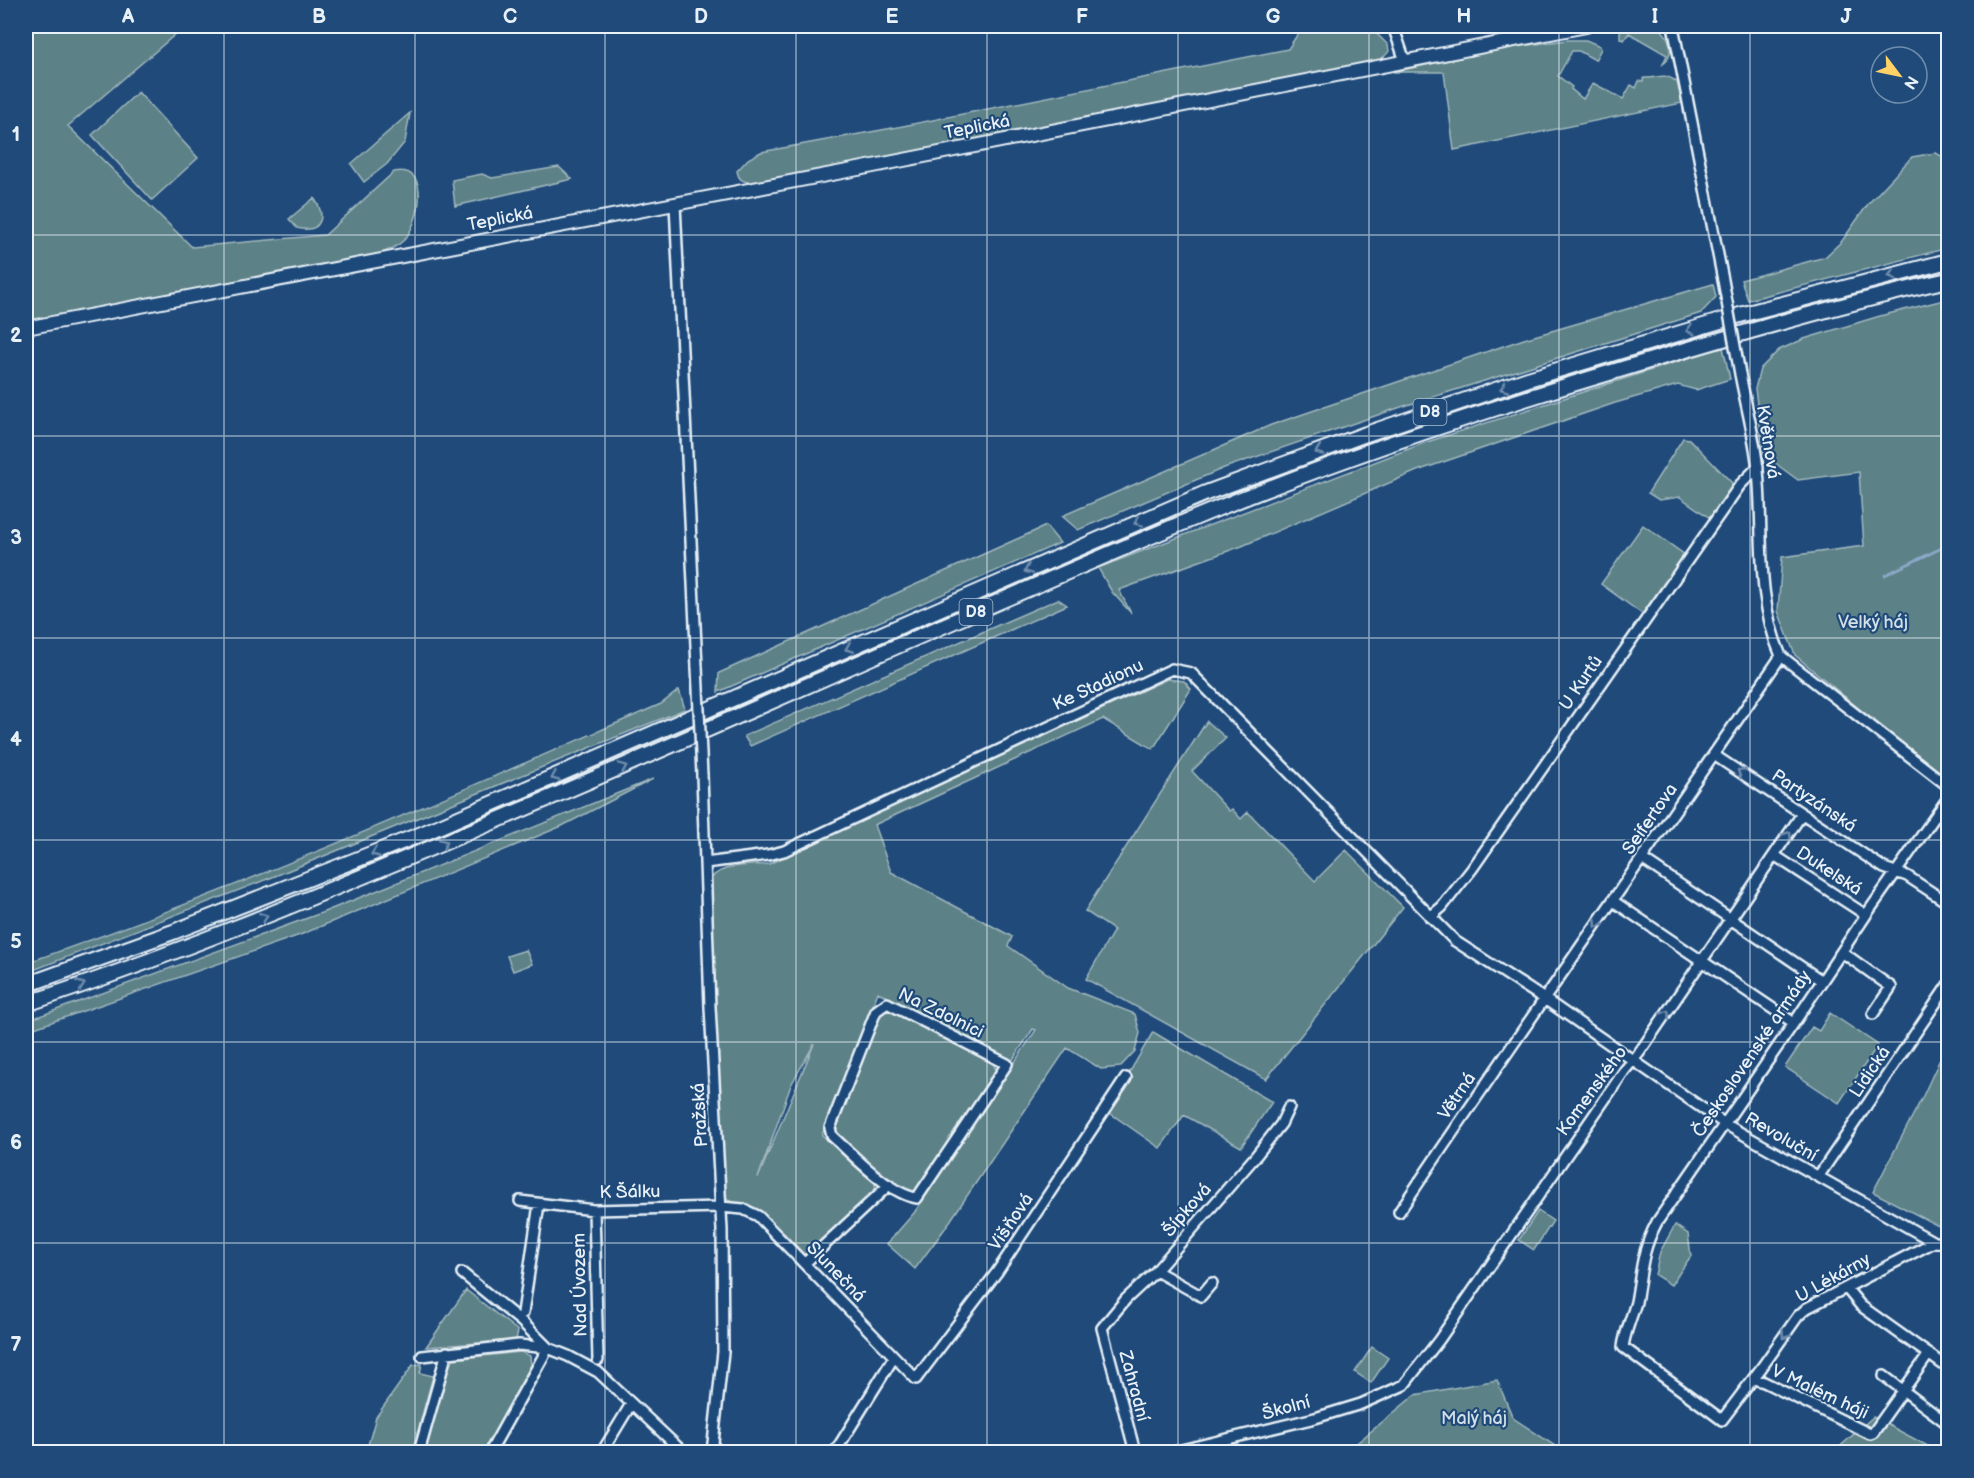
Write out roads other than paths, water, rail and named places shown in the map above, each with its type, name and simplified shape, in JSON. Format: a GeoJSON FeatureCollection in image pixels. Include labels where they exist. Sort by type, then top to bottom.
{"type":"FeatureCollection","features":[{"type":"Feature","properties":{"kind":"highway","name":"D8"},"geometry":{"type":"LineString","coordinates":[[26,985],[173,932],[424,833],[1217,489],[1366,434],[1528,379],[1740,315],[1948,261]]}},
{"type":"Feature","properties":{"kind":"highway","name":"D8"},"geometry":{"type":"LineString","coordinates":[[26,1004],[180,949],[312,898],[563,793],[1122,549],[1215,510],[1362,454],[1533,396],[1746,331],[1948,280]]}},
{"type":"Feature","properties":{"kind":"main road","name":"Teplická"},"geometry":{"type":"LineString","coordinates":[[26,328],[1586,26]]}},
{"type":"Feature","properties":{"kind":"street"},"geometry":{"type":"LineString","coordinates":[[1393,26],[1405,61]]}},
{"type":"Feature","properties":{"kind":"street","name":"Květnová"},"geometry":{"type":"LineString","coordinates":[[1673,26],[1758,467],[1762,519],[1762,586],[1772,635],[1781,656]]}},
{"type":"Feature","properties":{"kind":"street","name":"Pražská"},"geometry":{"type":"LineString","coordinates":[[675,204],[702,775],[710,1007],[721,1206],[723,1352],[712,1452]]}},
{"type":"Feature","properties":{"kind":"street","name":"U Kurtů"},"geometry":{"type":"LineString","coordinates":[[1430,917],[1442,907],[1472,869],[1721,511],[1740,485],[1758,467]]}},
{"type":"Feature","properties":{"kind":"street"},"geometry":{"type":"LineString","coordinates":[[1781,656],[1948,786]]}},
{"type":"Feature","properties":{"kind":"street","name":"Seifertova"},"geometry":{"type":"LineString","coordinates":[[1546,1000],[1781,656]]}},
{"type":"Feature","properties":{"kind":"street","name":"Ke Stadionu"},"geometry":{"type":"LineString","coordinates":[[705,863],[784,851],[1172,669],[1191,673],[1430,917]]}},
{"type":"Feature","properties":{"kind":"street","name":"Partyzánská"},"geometry":{"type":"LineString","coordinates":[[1714,755],[1884,868],[1907,876],[1948,903]]}},
{"type":"Feature","properties":{"kind":"street","name":"Československé armády"},"geometry":{"type":"LineString","coordinates":[[1722,1420],[1623,1347],[1635,1304],[1644,1249],[1657,1221],[1948,798]]}},
{"type":"Feature","properties":{"kind":"street","name":"Komenského"},"geometry":{"type":"LineString","coordinates":[[1404,1385],[1439,1340],[1802,814]]}},
{"type":"Feature","properties":{"kind":"street","name":"Dukelská"},"geometry":{"type":"LineString","coordinates":[[1774,855],[1866,915]]}},
{"type":"Feature","properties":{"kind":"street"},"geometry":{"type":"LineString","coordinates":[[1642,859],[1822,981]]}},
{"type":"Feature","properties":{"kind":"street"},"geometry":{"type":"LineString","coordinates":[[1613,901],[1794,1023]]}},
{"type":"Feature","properties":{"kind":"street","name":"Revoluční"},"geometry":{"type":"LineString","coordinates":[[1430,917],[1455,941],[1546,1000],[1725,1124],[1934,1242],[1948,1243]]}},
{"type":"Feature","properties":{"kind":"street"},"geometry":{"type":"LineString","coordinates":[[1842,952],[1891,987],[1873,1014]]}},
{"type":"Feature","properties":{"kind":"street","name":"Lidická"},"geometry":{"type":"LineString","coordinates":[[1818,1177],[1948,985]]}},
{"type":"Feature","properties":{"kind":"street","name":"Větrná"},"geometry":{"type":"LineString","coordinates":[[1399,1212],[1485,1084],[1546,1000]]}},
{"type":"Feature","properties":{"kind":"street","name":"Na Zdolnici"},"geometry":{"type":"LineString","coordinates":[[887,1003],[1006,1064],[917,1198],[907,1197],[889,1185],[832,1136],[830,1128],[876,1011],[887,1003]]}},
{"type":"Feature","properties":{"kind":"street","name":"Višňová"},"geometry":{"type":"LineString","coordinates":[[916,1379],[997,1272],[1126,1078]]}},
{"type":"Feature","properties":{"kind":"street","name":"Šípková"},"geometry":{"type":"LineString","coordinates":[[1102,1328],[1126,1299],[1156,1271],[1255,1157],[1281,1124],[1289,1107]]}},
{"type":"Feature","properties":{"kind":"street"},"geometry":{"type":"LineString","coordinates":[[805,1263],[889,1185]]}},
{"type":"Feature","properties":{"kind":"street","name":"K Šálku"},"geometry":{"type":"LineString","coordinates":[[520,1201],[594,1210],[721,1206]]}},
{"type":"Feature","properties":{"kind":"street"},"geometry":{"type":"LineString","coordinates":[[523,1313],[539,1204]]}},
{"type":"Feature","properties":{"kind":"street","name":"Slunečná"},"geometry":{"type":"LineString","coordinates":[[721,1206],[743,1209],[758,1216],[916,1379]]}},
{"type":"Feature","properties":{"kind":"street","name":"Nad Úvozem"},"geometry":{"type":"LineString","coordinates":[[594,1210],[598,1360]]}},
{"type":"Feature","properties":{"kind":"street","name":"U Lékárny"},"geometry":{"type":"LineString","coordinates":[[1722,1420],[1798,1316],[1807,1308],[1934,1242]]}},
{"type":"Feature","properties":{"kind":"street"},"geometry":{"type":"LineString","coordinates":[[1156,1271],[1201,1296],[1212,1283]]}},
{"type":"Feature","properties":{"kind":"street"},"geometry":{"type":"LineString","coordinates":[[462,1273],[522,1322],[548,1348]]}},
{"type":"Feature","properties":{"kind":"street"},"geometry":{"type":"LineString","coordinates":[[1847,1289],[1861,1306],[1948,1368]]}},
{"type":"Feature","properties":{"kind":"street","name":"Zahradní"},"geometry":{"type":"LineString","coordinates":[[1102,1328],[1135,1452]]}},
{"type":"Feature","properties":{"kind":"street"},"geometry":{"type":"LineString","coordinates":[[422,1356],[519,1345],[548,1348],[598,1372],[683,1452]]}},
{"type":"Feature","properties":{"kind":"street"},"geometry":{"type":"LineString","coordinates":[[490,1452],[548,1348]]}},
{"type":"Feature","properties":{"kind":"street"},"geometry":{"type":"LineString","coordinates":[[419,1452],[447,1352]]}},
{"type":"Feature","properties":{"kind":"street"},"geometry":{"type":"LineString","coordinates":[[1904,1390],[1929,1354]]}},
{"type":"Feature","properties":{"kind":"street"},"geometry":{"type":"LineString","coordinates":[[835,1452],[894,1357]]}},
{"type":"Feature","properties":{"kind":"street"},"geometry":{"type":"LineString","coordinates":[[1884,1376],[1948,1424]]}},
{"type":"Feature","properties":{"kind":"street","name":"V Malém háji"},"geometry":{"type":"LineString","coordinates":[[1754,1379],[1870,1434],[1904,1390]]}},
{"type":"Feature","properties":{"kind":"street","name":"Školní"},"geometry":{"type":"LineString","coordinates":[[1173,1452],[1205,1449],[1315,1418],[1361,1404],[1404,1385]]}},
{"type":"Feature","properties":{"kind":"street"},"geometry":{"type":"LineString","coordinates":[[602,1452],[631,1404]]}},
{"type":"Feature","properties":{"kind":"waterway"},"geometry":{"type":"LineString","coordinates":[[1885,575],[1948,545]]}},
{"type":"Feature","properties":{"kind":"park label","name":"Velký háj"},"geometry":{"type":"Point","coordinates":[1873,622]}},
{"type":"Feature","properties":{"kind":"park label","name":"Malý háj"},"geometry":{"type":"Point","coordinates":[1474,1418]}}]}
